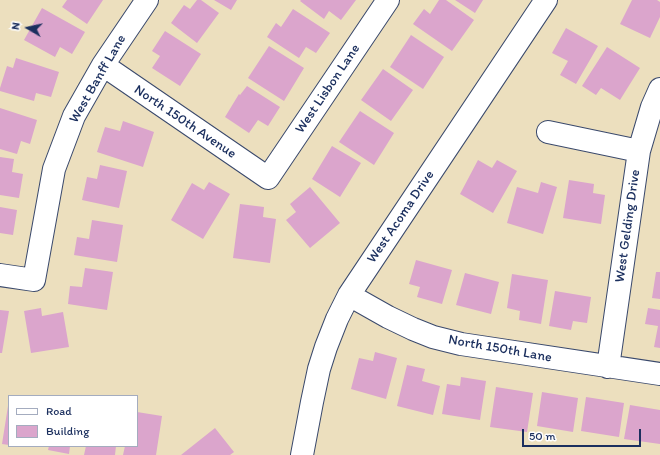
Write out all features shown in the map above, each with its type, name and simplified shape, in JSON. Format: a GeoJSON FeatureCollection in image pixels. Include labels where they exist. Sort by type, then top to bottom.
{"type":"FeatureCollection","features":[{"type":"Feature","properties":{"kind":"street","name":"West Banff Lane"},"geometry":{"type":"LineString","coordinates":[[0,275],[34,280],[54,169],[74,116],[103,66],[147,0]]}},
{"type":"Feature","properties":{"kind":"street","name":"West Lisbon Lane"},"geometry":{"type":"LineString","coordinates":[[268,178],[388,0]]}},
{"type":"Feature","properties":{"kind":"street","name":"West Acoma Drive"},"geometry":{"type":"LineString","coordinates":[[302,455],[319,369],[326,347],[349,295],[546,0]]}},
{"type":"Feature","properties":{"kind":"street","name":"North 150th Avenue"},"geometry":{"type":"LineString","coordinates":[[103,66],[268,178]]}},
{"type":"Feature","properties":{"kind":"street","name":"West Gelding Drive"},"geometry":{"type":"LineString","coordinates":[[608,367],[639,151],[652,107],[660,88]]}},
{"type":"Feature","properties":{"kind":"street"},"geometry":{"type":"LineString","coordinates":[[548,132],[639,151]]}},
{"type":"Feature","properties":{"kind":"street","name":"North 150th Lane"},"geometry":{"type":"LineString","coordinates":[[349,295],[388,317],[433,337],[461,344],[660,374]]}},
{"type":"Feature","properties":{"kind":"building"},"geometry":{"type":"Polygon","coordinates":[[[67,0],[103,0],[87,24],[62,7],[67,0]]]}},
{"type":"Feature","properties":{"kind":"building"},"geometry":{"type":"Polygon","coordinates":[[[197,0],[201,0],[219,13],[197,43],[171,23],[184,5],[190,9],[197,0]]]}},
{"type":"Feature","properties":{"kind":"building"},"geometry":{"type":"Polygon","coordinates":[[[214,0],[237,0],[231,10],[214,0]]]}},
{"type":"Feature","properties":{"kind":"building"},"geometry":{"type":"Polygon","coordinates":[[[356,0],[341,20],[329,11],[324,19],[300,1],[356,0]]]}},
{"type":"Feature","properties":{"kind":"building"},"geometry":{"type":"Polygon","coordinates":[[[439,0],[446,0],[474,20],[452,51],[413,24],[424,9],[430,14],[439,0]]]}},
{"type":"Feature","properties":{"kind":"building"},"geometry":{"type":"Polygon","coordinates":[[[455,0],[483,0],[475,13],[455,0]]]}},
{"type":"Feature","properties":{"kind":"building"},"geometry":{"type":"Polygon","coordinates":[[[632,0],[657,0],[660,2],[660,17],[650,38],[620,24],[632,0]]]}},
{"type":"Feature","properties":{"kind":"building"},"geometry":{"type":"Polygon","coordinates":[[[42,8],[85,32],[72,54],[60,47],[55,57],[24,40],[42,8]]]}},
{"type":"Feature","properties":{"kind":"building"},"geometry":{"type":"Polygon","coordinates":[[[293,9],[330,33],[316,53],[306,47],[299,58],[267,37],[276,23],[281,27],[293,9]]]}},
{"type":"Feature","properties":{"kind":"building"},"geometry":{"type":"Polygon","coordinates":[[[566,28],[598,46],[576,84],[560,75],[568,61],[552,53],[566,28]]]}},
{"type":"Feature","properties":{"kind":"building"},"geometry":{"type":"Polygon","coordinates":[[[165,31],[201,54],[180,86],[152,68],[160,56],[152,51],[165,31]]]}},
{"type":"Feature","properties":{"kind":"building"},"geometry":{"type":"Polygon","coordinates":[[[411,35],[444,57],[423,89],[390,67],[411,35]]]}},
{"type":"Feature","properties":{"kind":"building"},"geometry":{"type":"Polygon","coordinates":[[[269,46],[304,68],[284,101],[248,78],[269,46]]]}},
{"type":"Feature","properties":{"kind":"building"},"geometry":{"type":"Polygon","coordinates":[[[607,47],[640,68],[620,100],[601,88],[596,95],[582,86],[607,47]]]}},
{"type":"Feature","properties":{"kind":"building"},"geometry":{"type":"Polygon","coordinates":[[[16,58],[59,72],[51,97],[36,93],[34,101],[0,91],[7,66],[13,68],[16,58]]]}},
{"type":"Feature","properties":{"kind":"building"},"geometry":{"type":"Polygon","coordinates":[[[383,69],[413,90],[391,121],[361,100],[383,69]]]}},
{"type":"Feature","properties":{"kind":"building"},"geometry":{"type":"Polygon","coordinates":[[[247,86],[280,107],[268,126],[258,120],[249,133],[225,117],[239,94],[240,95],[247,86]]]}},
{"type":"Feature","properties":{"kind":"building"},"geometry":{"type":"Polygon","coordinates":[[[0,108],[37,120],[30,144],[21,141],[17,154],[0,149],[0,108]]]}},
{"type":"Feature","properties":{"kind":"building"},"geometry":{"type":"Polygon","coordinates":[[[360,111],[394,133],[374,165],[339,142],[360,111]]]}},
{"type":"Feature","properties":{"kind":"building"},"geometry":{"type":"Polygon","coordinates":[[[123,121],[154,132],[143,167],[97,152],[105,127],[120,131],[123,121]]]}},
{"type":"Feature","properties":{"kind":"building"},"geometry":{"type":"Polygon","coordinates":[[[332,146],[361,163],[340,197],[312,179],[332,146]]]}},
{"type":"Feature","properties":{"kind":"building"},"geometry":{"type":"Polygon","coordinates":[[[0,157],[14,159],[12,172],[23,174],[19,198],[0,195],[0,157]]]}},
{"type":"Feature","properties":{"kind":"building"},"geometry":{"type":"Polygon","coordinates":[[[478,160],[492,168],[497,160],[517,171],[493,213],[460,194],[478,160]]]}},
{"type":"Feature","properties":{"kind":"building"},"geometry":{"type":"Polygon","coordinates":[[[100,165],[127,171],[119,208],[82,200],[87,177],[97,179],[100,165]]]}},
{"type":"Feature","properties":{"kind":"building"},"geometry":{"type":"Polygon","coordinates":[[[569,180],[594,184],[593,193],[605,195],[601,224],[563,218],[569,180]]]}},
{"type":"Feature","properties":{"kind":"building"},"geometry":{"type":"Polygon","coordinates":[[[209,182],[230,194],[203,239],[171,220],[192,183],[204,190],[209,182]]]}},
{"type":"Feature","properties":{"kind":"building"},"geometry":{"type":"Polygon","coordinates":[[[541,182],[557,187],[543,234],[507,223],[517,187],[538,193],[541,182]]]}},
{"type":"Feature","properties":{"kind":"building"},"geometry":{"type":"Polygon","coordinates":[[[310,187],[340,223],[310,248],[286,220],[296,212],[290,204],[310,187]]]}},
{"type":"Feature","properties":{"kind":"building"},"geometry":{"type":"Polygon","coordinates":[[[240,204],[264,207],[263,217],[276,219],[270,263],[233,258],[240,204]]]}},
{"type":"Feature","properties":{"kind":"building"},"geometry":{"type":"Polygon","coordinates":[[[0,207],[17,210],[13,235],[0,233],[0,207]]]}},
{"type":"Feature","properties":{"kind":"building"},"geometry":{"type":"Polygon","coordinates":[[[92,220],[123,225],[117,262],[74,255],[77,237],[89,239],[92,220]]]}},
{"type":"Feature","properties":{"kind":"building"},"geometry":{"type":"Polygon","coordinates":[[[416,260],[452,270],[442,304],[417,297],[420,287],[409,284],[416,260]]]}},
{"type":"Feature","properties":{"kind":"building"},"geometry":{"type":"Polygon","coordinates":[[[85,268],[113,272],[107,310],[68,304],[70,286],[82,287],[85,268]]]}},
{"type":"Feature","properties":{"kind":"building"},"geometry":{"type":"Polygon","coordinates":[[[656,272],[660,272],[660,299],[652,298],[656,272]]]}},
{"type":"Feature","properties":{"kind":"building"},"geometry":{"type":"Polygon","coordinates":[[[465,273],[499,282],[491,314],[456,305],[465,273]]]}},
{"type":"Feature","properties":{"kind":"building"},"geometry":{"type":"Polygon","coordinates":[[[512,274],[548,280],[541,324],[519,320],[520,311],[507,308],[512,274]]]}},
{"type":"Feature","properties":{"kind":"building"},"geometry":{"type":"Polygon","coordinates":[[[555,291],[591,297],[587,323],[573,321],[571,330],[549,326],[555,291]]]}},
{"type":"Feature","properties":{"kind":"building"},"geometry":{"type":"Polygon","coordinates":[[[41,308],[42,316],[63,312],[69,347],[31,353],[24,311],[41,308]]]}},
{"type":"Feature","properties":{"kind":"building"},"geometry":{"type":"Polygon","coordinates":[[[648,308],[660,310],[660,348],[654,347],[658,326],[645,324],[648,308]]]}},
{"type":"Feature","properties":{"kind":"building"},"geometry":{"type":"Polygon","coordinates":[[[0,310],[9,311],[2,353],[0,353],[0,310]]]}},
{"type":"Feature","properties":{"kind":"building"},"geometry":{"type":"Polygon","coordinates":[[[375,352],[397,358],[386,399],[351,389],[359,358],[373,361],[375,352]]]}},
{"type":"Feature","properties":{"kind":"building"},"geometry":{"type":"Polygon","coordinates":[[[407,365],[425,369],[422,381],[440,386],[433,415],[397,406],[407,365]]]}},
{"type":"Feature","properties":{"kind":"building"},"geometry":{"type":"Polygon","coordinates":[[[461,377],[486,381],[480,420],[442,414],[447,384],[460,386],[461,377]]]}},
{"type":"Feature","properties":{"kind":"building"},"geometry":{"type":"Polygon","coordinates":[[[496,387],[533,393],[527,432],[490,427],[496,387]]]}},
{"type":"Feature","properties":{"kind":"building"},"geometry":{"type":"Polygon","coordinates":[[[542,392],[578,398],[573,432],[537,426],[542,392]]]}},
{"type":"Feature","properties":{"kind":"building"},"geometry":{"type":"Polygon","coordinates":[[[586,397],[624,403],[619,437],[581,431],[586,397]]]}},
{"type":"Feature","properties":{"kind":"building"},"geometry":{"type":"Polygon","coordinates":[[[630,405],[660,410],[660,444],[624,439],[630,405]]]}},
{"type":"Feature","properties":{"kind":"building"},"geometry":{"type":"Polygon","coordinates":[[[8,406],[8,445],[2,444],[8,406]]]}},
{"type":"Feature","properties":{"kind":"building"},"geometry":{"type":"Polygon","coordinates":[[[138,412],[162,416],[156,455],[123,455],[125,447],[138,447],[138,412]]]}},
{"type":"Feature","properties":{"kind":"building"},"geometry":{"type":"Polygon","coordinates":[[[215,428],[234,452],[230,455],[181,455],[215,428]]]}},
{"type":"Feature","properties":{"kind":"building"},"geometry":{"type":"Polygon","coordinates":[[[49,447],[70,447],[69,454],[48,450],[49,447]]]}},
{"type":"Feature","properties":{"kind":"building"},"geometry":{"type":"Polygon","coordinates":[[[86,447],[116,447],[115,455],[84,455],[86,447]]]}}]}
